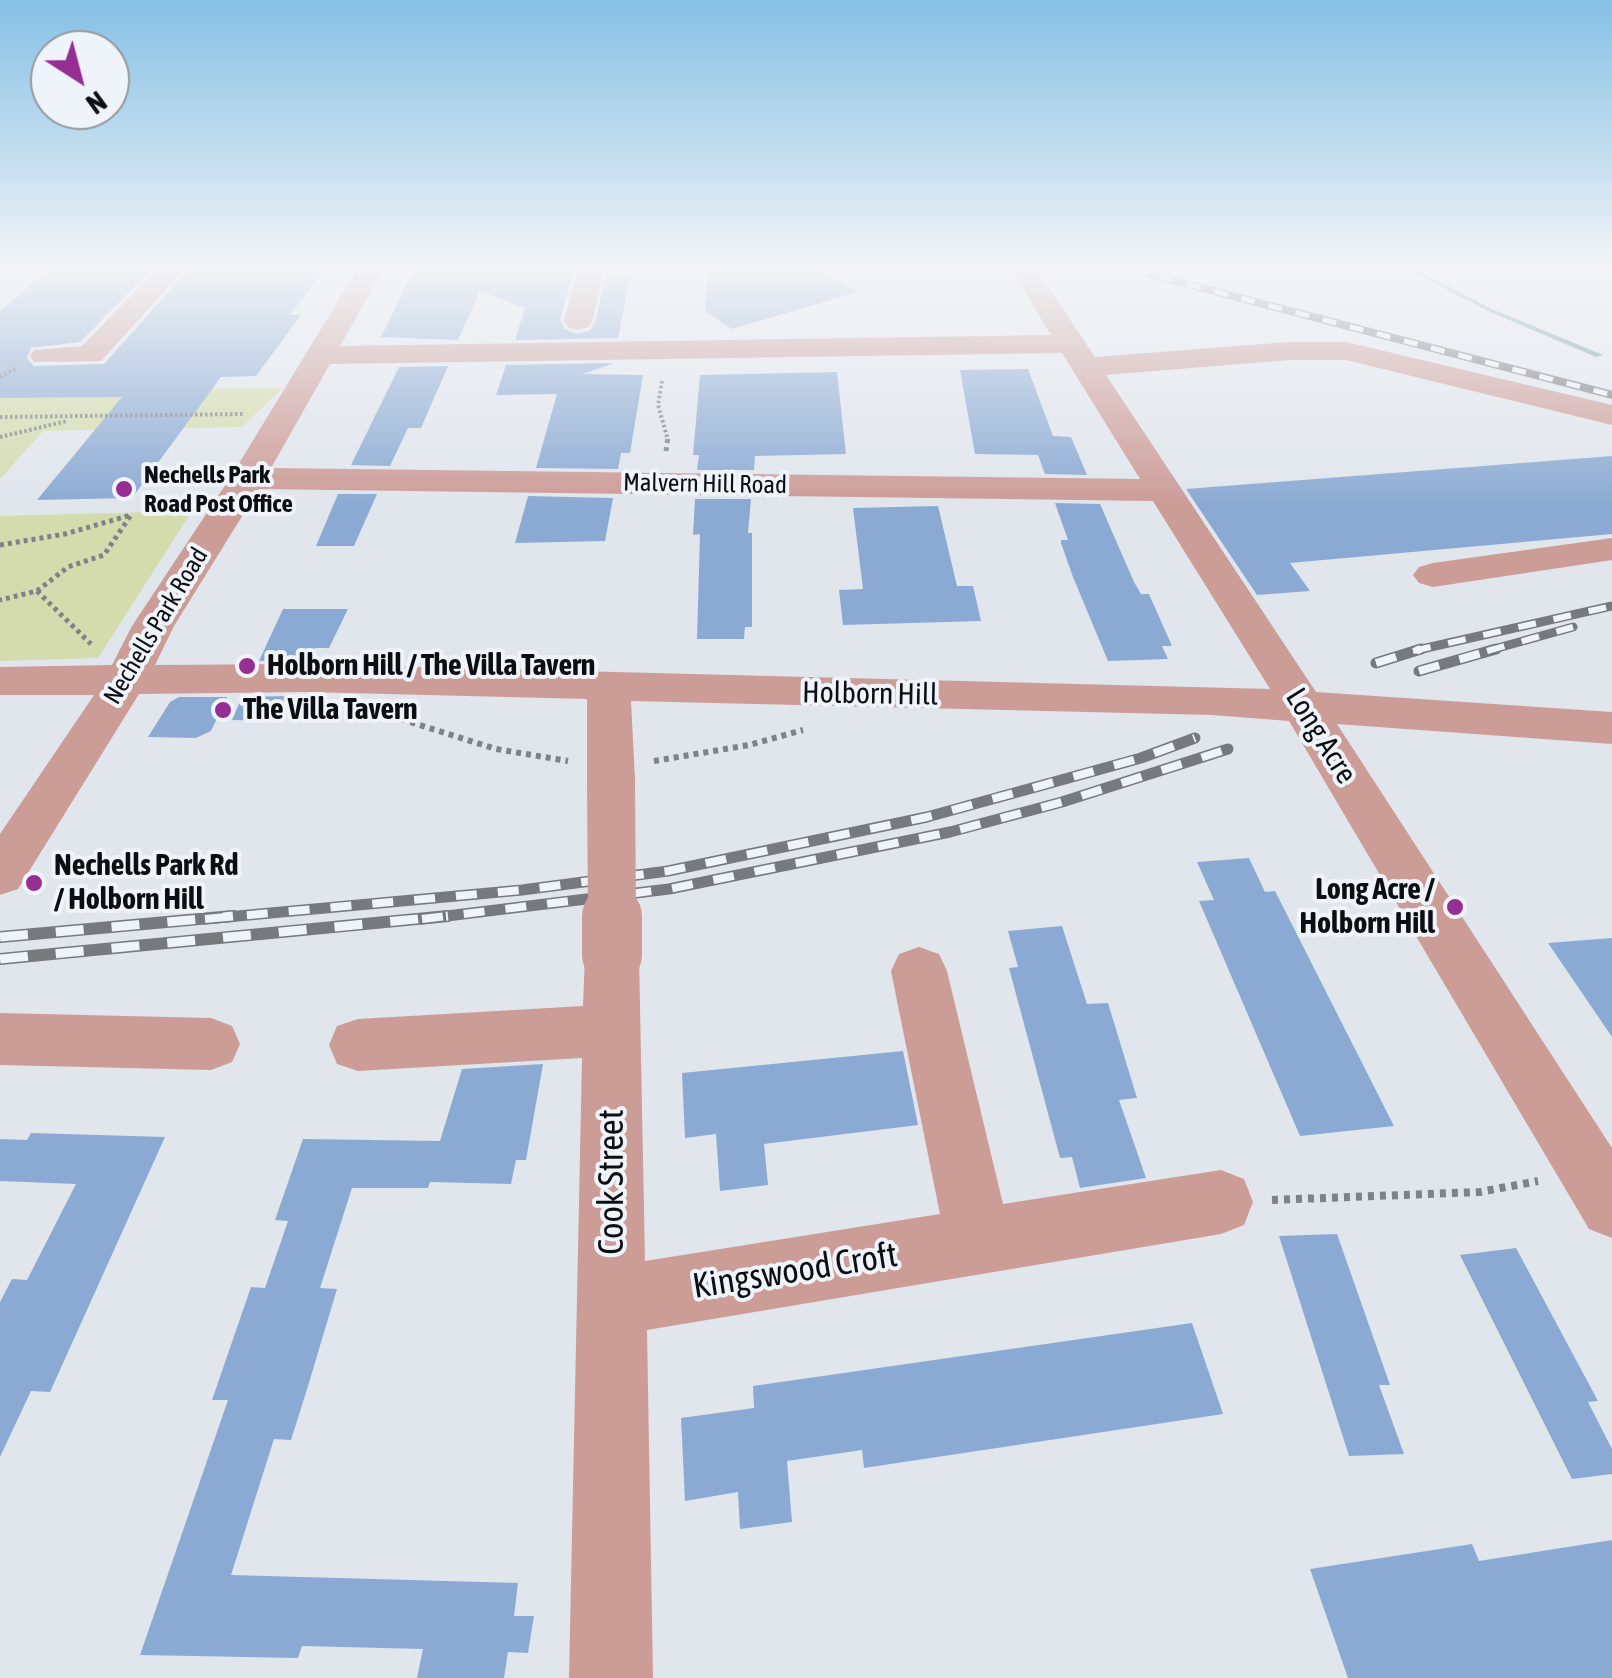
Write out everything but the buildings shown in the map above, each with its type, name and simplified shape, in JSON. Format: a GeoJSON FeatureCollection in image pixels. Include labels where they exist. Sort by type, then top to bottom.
{"type":"FeatureCollection","features":[{"type":"Feature","properties":{"kind":"street"},"geometry":{"type":"LineString","coordinates":[[45,356],[90,354],[95,348]]}},
{"type":"Feature","properties":{"kind":"street","name":"Nechells Park Road"},"geometry":{"type":"LineString","coordinates":[[4,869],[127,678],[153,626],[248,478],[322,348]]}},
{"type":"Feature","properties":{"kind":"street","name":"Long Acre"},"geometry":{"type":"LineString","coordinates":[[1074,348],[1601,1188]]}},
{"type":"Feature","properties":{"kind":"street"},"geometry":{"type":"LineString","coordinates":[[319,354],[666,350],[1079,356],[1320,349],[1346,351],[1612,415]]}},
{"type":"Feature","properties":{"kind":"street"},"geometry":{"type":"LineString","coordinates":[[1509,390],[1555,430]]}},
{"type":"Feature","properties":{"kind":"street","name":"Malvern Hill Road"},"geometry":{"type":"LineString","coordinates":[[248,478],[662,484],[931,474],[1162,490]]}},
{"type":"Feature","properties":{"kind":"street"},"geometry":{"type":"LineString","coordinates":[[1433,575],[1612,550]]}},
{"type":"Feature","properties":{"kind":"street","name":"Holborn Hill"},"geometry":{"type":"LineString","coordinates":[[0,681],[307,678],[1212,700],[1612,728]]}},
{"type":"Feature","properties":{"kind":"street","name":"Cook Street"},"geometry":{"type":"LineString","coordinates":[[610,687],[611,1678]]}},
{"type":"Feature","properties":{"kind":"street"},"geometry":{"type":"LineString","coordinates":[[919,971],[978,1240]]}},
{"type":"Feature","properties":{"kind":"street"},"geometry":{"type":"LineString","coordinates":[[358,1045],[524,1038],[612,1029]]}},
{"type":"Feature","properties":{"kind":"street"},"geometry":{"type":"LineString","coordinates":[[0,1039],[211,1044]]}},
{"type":"Feature","properties":{"kind":"street","name":"Kingswood Croft"},"geometry":{"type":"LineString","coordinates":[[612,1301],[1221,1202]]}},
{"type":"Feature","properties":{"kind":"path"},"geometry":{"type":"LineString","coordinates":[[662,484],[668,436],[658,404],[666,350]]}},
{"type":"Feature","properties":{"kind":"path"},"geometry":{"type":"LineString","coordinates":[[0,417],[285,413]]}},
{"type":"Feature","properties":{"kind":"path"},"geometry":{"type":"LineString","coordinates":[[0,437],[81,418]]}},
{"type":"Feature","properties":{"kind":"path"},"geometry":{"type":"LineString","coordinates":[[0,545],[65,534],[131,515],[104,555],[68,567],[37,591],[0,600]]}},
{"type":"Feature","properties":{"kind":"path"},"geometry":{"type":"LineString","coordinates":[[37,591],[92,645]]}},
{"type":"Feature","properties":{"kind":"path"},"geometry":{"type":"LineString","coordinates":[[1221,1202],[1601,1188]]}},
{"type":"Feature","properties":{"kind":"green space"},"geometry":{"type":"Polygon","coordinates":[[[283,388],[242,427],[43,431],[0,479],[0,398],[164,396],[171,389],[283,388]]]}},
{"type":"Feature","properties":{"kind":"green space"},"geometry":{"type":"Polygon","coordinates":[[[192,511],[98,658],[0,661],[0,516],[192,511]]]}},
{"type":"Feature","properties":{"kind":"waterway"},"geometry":{"type":"LineString","coordinates":[[1583,348],[1599,355]]}},
{"type":"Feature","properties":{"kind":"railway"},"geometry":{"type":"LineString","coordinates":[[1433,348],[1612,395]]}},
{"type":"Feature","properties":{"kind":"railway"},"geometry":{"type":"LineString","coordinates":[[1419,650],[1612,606]]}},
{"type":"Feature","properties":{"kind":"railway"},"geometry":{"type":"LineString","coordinates":[[1487,651],[1573,627]]}},
{"type":"Feature","properties":{"kind":"railway"},"geometry":{"type":"LineString","coordinates":[[1419,671],[1496,649]]}},
{"type":"Feature","properties":{"kind":"railway"},"geometry":{"type":"LineString","coordinates":[[1376,663],[1419,650]]}},
{"type":"Feature","properties":{"kind":"railway"},"geometry":{"type":"LineString","coordinates":[[1413,651],[1419,650]]}},
{"type":"Feature","properties":{"kind":"railway"},"geometry":{"type":"LineString","coordinates":[[205,919],[522,890],[668,871],[927,817],[1141,758],[1195,738]]}},
{"type":"Feature","properties":{"kind":"railway"},"geometry":{"type":"LineString","coordinates":[[442,917],[669,889],[950,832],[1062,802],[1228,749]]}},
{"type":"Feature","properties":{"kind":"railway"},"geometry":{"type":"LineString","coordinates":[[0,937],[233,916]]}},
{"type":"Feature","properties":{"kind":"railway"},"geometry":{"type":"LineString","coordinates":[[442,917],[448,916]]}},
{"type":"Feature","properties":{"kind":"railway"},"geometry":{"type":"LineString","coordinates":[[0,959],[442,917]]}},
{"type":"Feature","properties":{"kind":"railway"},"geometry":{"type":"LineString","coordinates":[[422,919],[442,917]]}},
{"type":"Feature","properties":{"kind":"place","name":"Nechells Park Road Post Office"},"geometry":{"type":"Point","coordinates":[124,489]}},
{"type":"Feature","properties":{"kind":"place","name":"Holborn Hill / The Villa Tavern"},"geometry":{"type":"Point","coordinates":[247,666]}},
{"type":"Feature","properties":{"kind":"place","name":"The Villa Tavern"},"geometry":{"type":"Point","coordinates":[223,710]}},
{"type":"Feature","properties":{"kind":"place","name":"Nechells Park Rd / Holborn Hill"},"geometry":{"type":"Point","coordinates":[34,883]}},
{"type":"Feature","properties":{"kind":"place","name":"Long Acre / Holborn Hill"},"geometry":{"type":"Point","coordinates":[1455,907]}}]}
